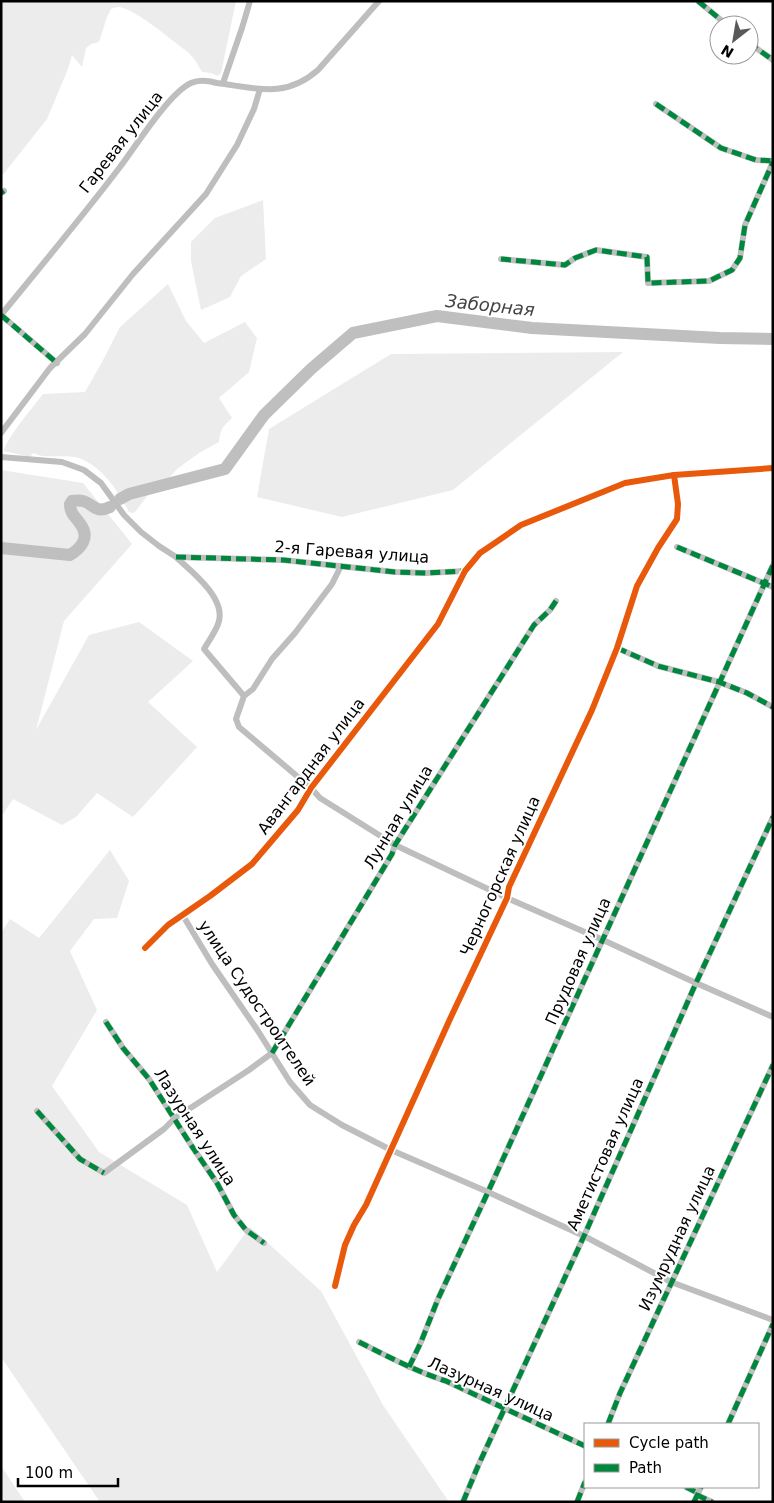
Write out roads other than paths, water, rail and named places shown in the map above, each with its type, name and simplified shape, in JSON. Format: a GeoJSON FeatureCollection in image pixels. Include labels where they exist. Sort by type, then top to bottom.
{"type":"FeatureCollection","features":[{"type":"Feature","properties":{"kind":"street"},"geometry":{"type":"LineString","coordinates":[[223,84],[250,1]]}},
{"type":"Feature","properties":{"kind":"street","name":"Гаревая улица"},"geometry":{"type":"LineString","coordinates":[[1,315],[177,93],[189,83],[195,81],[260,89],[280,89],[300,84],[308,80],[325,63],[380,1]]}},
{"type":"Feature","properties":{"kind":"street"},"geometry":{"type":"LineString","coordinates":[[698,1],[714,15]]}},
{"type":"Feature","properties":{"kind":"street"},"geometry":{"type":"LineString","coordinates":[[759,50],[773,60]]}},
{"type":"Feature","properties":{"kind":"street"},"geometry":{"type":"LineString","coordinates":[[1,433],[50,368],[85,334],[133,274],[206,194],[237,145],[254,109],[260,89]]}},
{"type":"Feature","properties":{"kind":"street"},"geometry":{"type":"LineString","coordinates":[[501,259],[565,265],[575,258],[596,250],[647,257],[648,283],[709,281],[732,270],[740,258],[744,225],[773,162],[756,160],[721,148],[656,104]]}},
{"type":"Feature","properties":{"kind":"street"},"geometry":{"type":"LineString","coordinates":[[1,315],[56,362]]}},
{"type":"Feature","properties":{"kind":"street"},"geometry":{"type":"LineString","coordinates":[[1,457],[62,462],[84,470],[101,483],[134,525],[150,540],[176,557],[208,588],[218,605],[220,620],[204,649],[244,696]]}},
{"type":"Feature","properties":{"kind":"street"},"geometry":{"type":"LineString","coordinates":[[465,571],[480,553],[521,525],[625,483],[674,475],[773,468]]}},
{"type":"Feature","properties":{"kind":"street","name":"Черногорская улица"},"geometry":{"type":"LineString","coordinates":[[335,1286],[345,1245],[366,1205],[507,898],[509,887],[592,710],[617,648],[637,586],[677,518],[678,504],[674,475]]}},
{"type":"Feature","properties":{"kind":"street"},"geometry":{"type":"LineString","coordinates":[[676,547],[773,587]]}},
{"type":"Feature","properties":{"kind":"street","name":"2-я Гаревая улица"},"geometry":{"type":"LineString","coordinates":[[176,557],[283,560],[395,572],[465,571]]}},
{"type":"Feature","properties":{"kind":"street","name":"Прудовая улица"},"geometry":{"type":"LineString","coordinates":[[409,1367],[438,1299],[773,565]]}},
{"type":"Feature","properties":{"kind":"street"},"geometry":{"type":"LineString","coordinates":[[341,566],[332,584],[295,633],[272,659],[254,689],[244,696],[236,719],[239,727],[311,788],[320,798],[395,845],[507,898],[773,1017]]}},
{"type":"Feature","properties":{"kind":"street","name":"Авангардная улица"},"geometry":{"type":"LineString","coordinates":[[145,948],[182,914],[210,896],[252,864],[298,810],[311,788],[438,624],[465,571]]}},
{"type":"Feature","properties":{"kind":"street","name":"Лунная улица"},"geometry":{"type":"LineString","coordinates":[[272,1052],[392,854],[395,845],[534,625],[550,610],[556,601]]}},
{"type":"Feature","properties":{"kind":"street"},"geometry":{"type":"LineString","coordinates":[[617,648],[658,666],[719,682],[747,693],[773,707]]}},
{"type":"Feature","properties":{"kind":"street","name":"Аметистовая улица"},"geometry":{"type":"LineString","coordinates":[[464,1502],[478,1466],[773,817]]}},
{"type":"Feature","properties":{"kind":"street","name":"улица Судостроителей"},"geometry":{"type":"LineString","coordinates":[[182,914],[212,964],[272,1052],[290,1082],[310,1105],[342,1126],[391,1150],[584,1236],[671,1282],[773,1322]]}},
{"type":"Feature","properties":{"kind":"street","name":"Лазурная улица"},"geometry":{"type":"LineString","coordinates":[[106,1022],[123,1048],[149,1079],[175,1118],[217,1184],[234,1215],[246,1230],[264,1243]]}},
{"type":"Feature","properties":{"kind":"street"},"geometry":{"type":"LineString","coordinates":[[37,1110],[80,1159],[104,1173],[164,1129],[175,1118],[249,1070],[272,1052]]}},
{"type":"Feature","properties":{"kind":"street","name":"Изумрудная улица"},"geometry":{"type":"LineString","coordinates":[[608,1423],[620,1393],[671,1282],[773,1065]]}},
{"type":"Feature","properties":{"kind":"street"},"geometry":{"type":"LineString","coordinates":[[728,1423],[773,1322]]}},
{"type":"Feature","properties":{"kind":"street","name":"Лазурная улица"},"geometry":{"type":"LineString","coordinates":[[359,1342],[424,1374],[446,1381],[584,1446]]}},
{"type":"Feature","properties":{"kind":"street"},"geometry":{"type":"LineString","coordinates":[[577,1502],[584,1484]]}},
{"type":"Feature","properties":{"kind":"street"},"geometry":{"type":"LineString","coordinates":[[698,1494],[712,1502]]}},
{"type":"Feature","properties":{"kind":"waterway","name":"Заборная"},"geometry":{"type":"LineString","coordinates":[[120,499],[129,494],[225,469],[264,415],[311,369],[353,333],[437,316],[532,328],[773,339]]}},
{"type":"Feature","properties":{"kind":"waterway","name":"Заборная"},"geometry":{"type":"LineString","coordinates":[[1,548],[70,555],[81,546],[85,534],[71,510],[70,504],[72,501],[79,500],[99,509],[110,507]]}}]}
